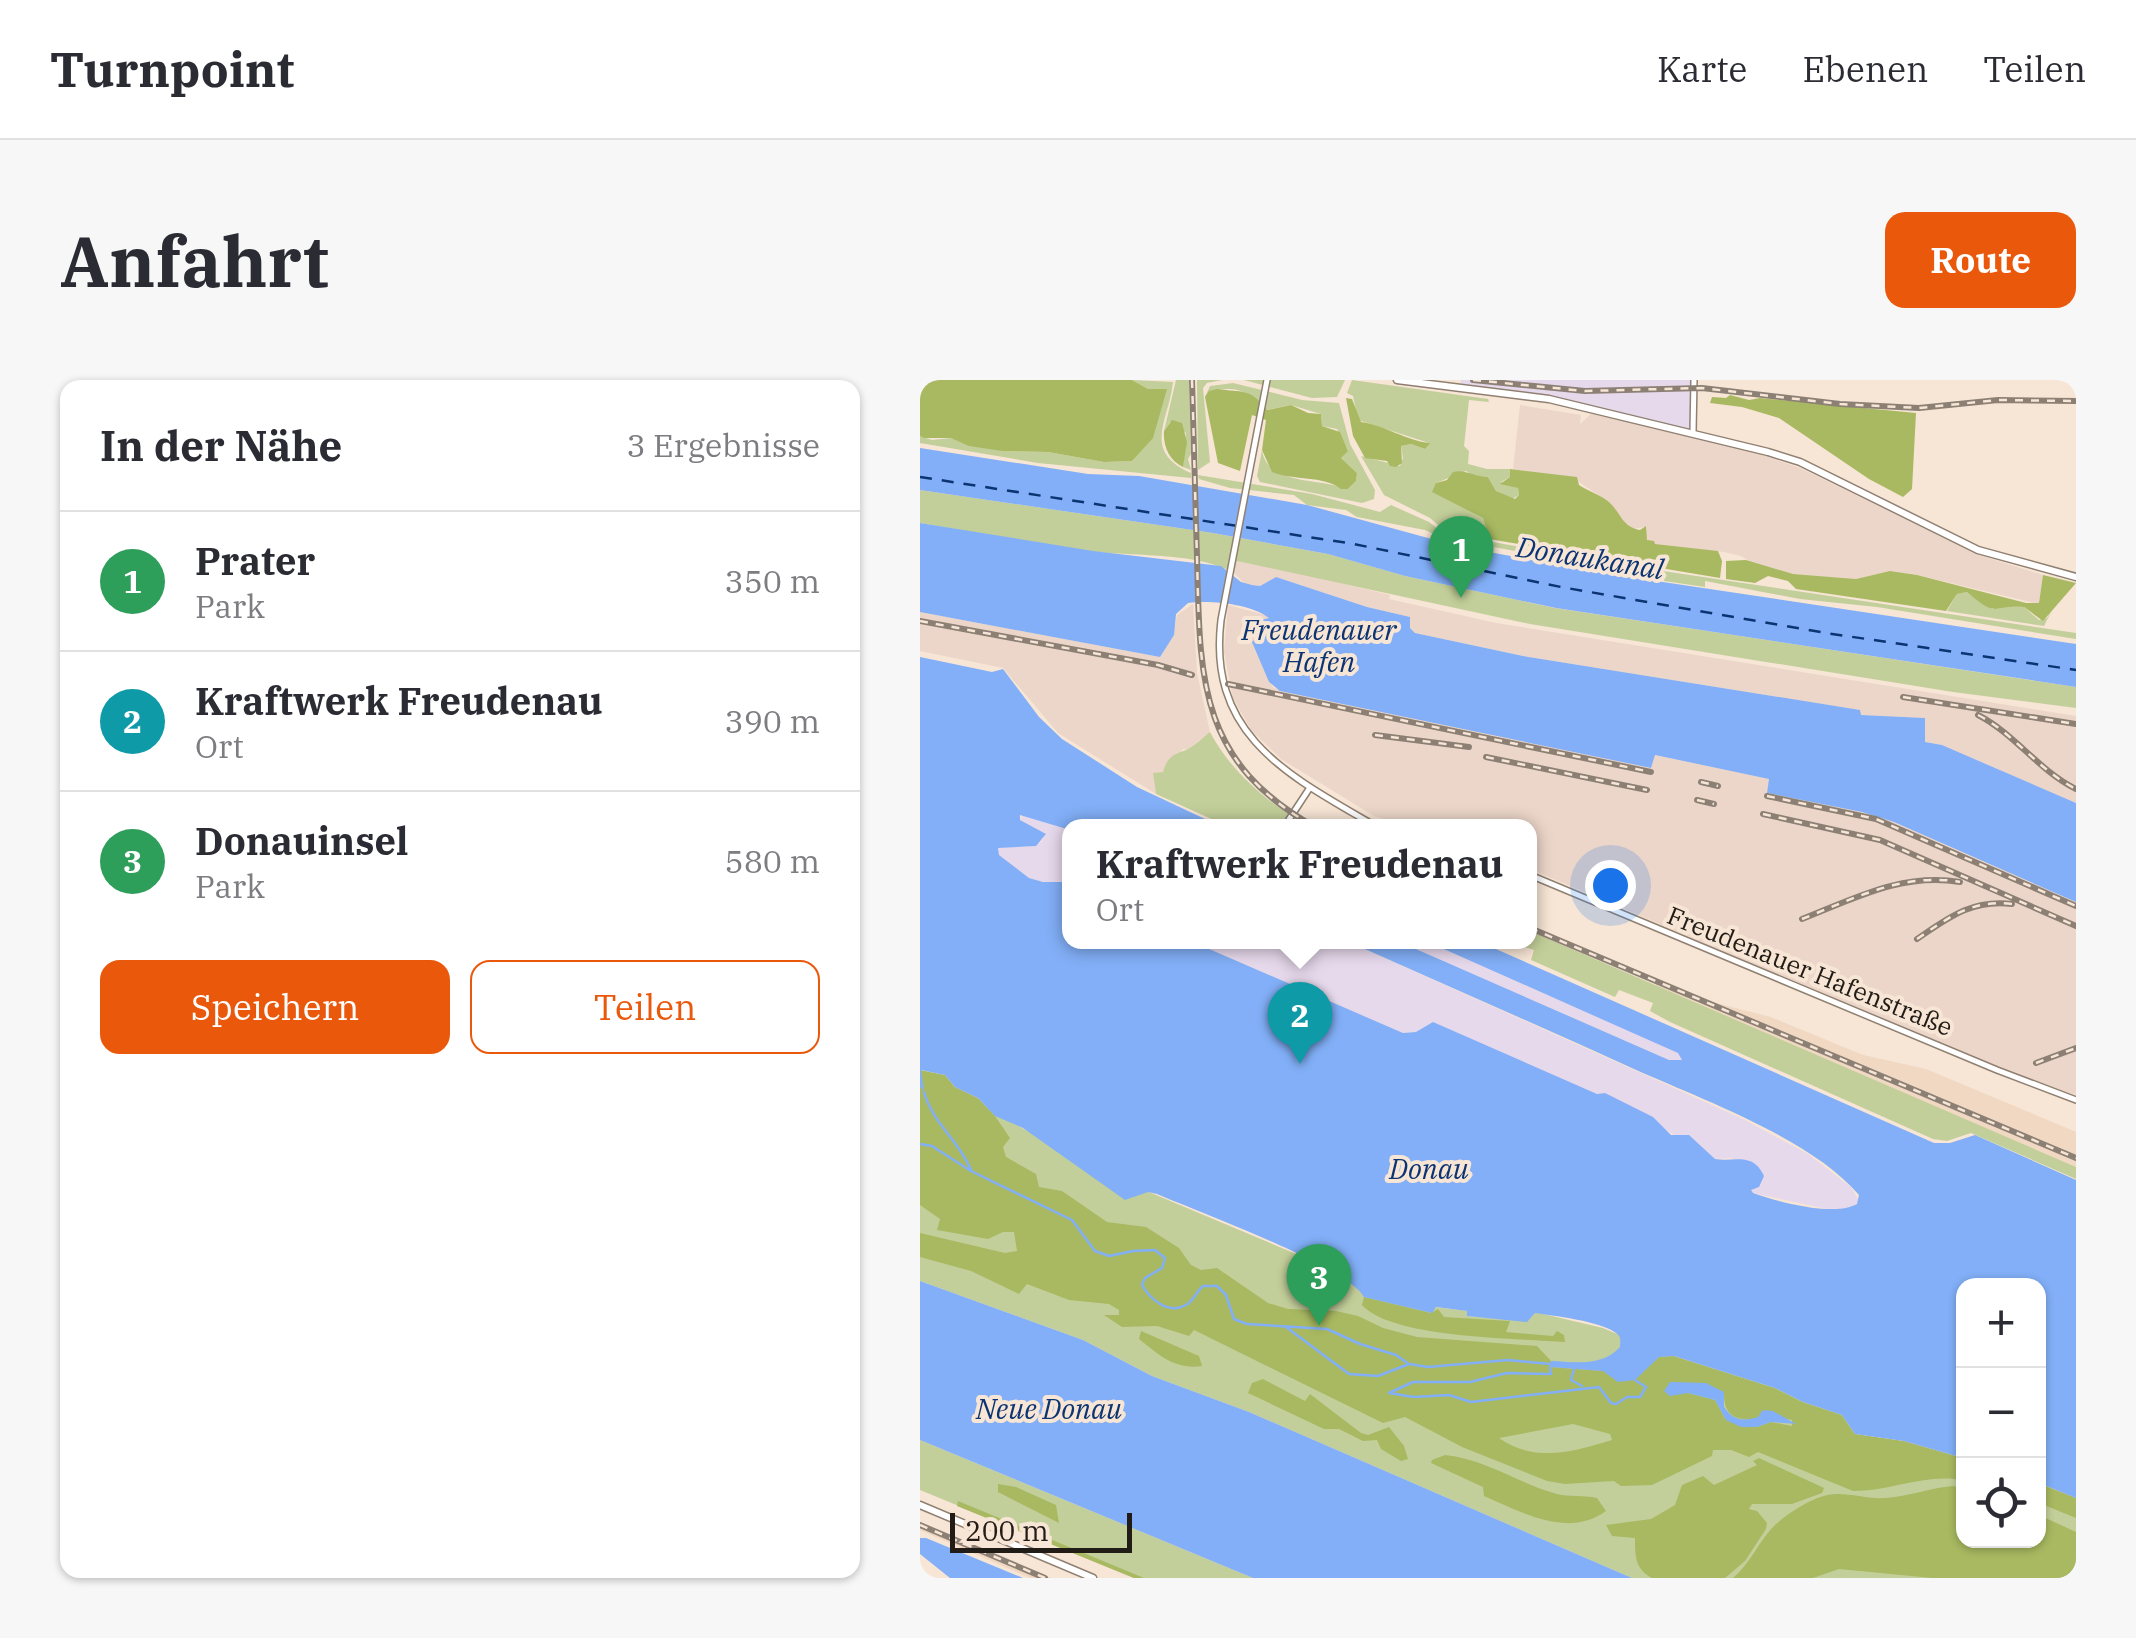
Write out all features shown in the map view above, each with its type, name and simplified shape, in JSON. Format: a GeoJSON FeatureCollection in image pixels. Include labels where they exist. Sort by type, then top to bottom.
{"type":"FeatureCollection","features":[{"type":"Feature","properties":{"kind":"street"},"geometry":{"type":"LineString","coordinates":[[1267,380],[1218,641],[1222,686],[1238,720],[1262,750],[1310,789],[1364,819]]}},
{"type":"Feature","properties":{"kind":"street"},"geometry":{"type":"LineString","coordinates":[[1397,380],[1549,399],[1800,462],[1978,550],[2076,577]]}},
{"type":"Feature","properties":{"kind":"street"},"geometry":{"type":"LineString","coordinates":[[1692,432],[1694,380]]}},
{"type":"Feature","properties":{"kind":"street"},"geometry":{"type":"LineString","coordinates":[[1289,819],[1310,789]]}},
{"type":"Feature","properties":{"kind":"street","name":"Freudenauer Hafenstraße"},"geometry":{"type":"LineString","coordinates":[[1537,878],[2076,1100]]}},
{"type":"Feature","properties":{"kind":"street"},"geometry":{"type":"LineString","coordinates":[[920,1505],[1093,1578]]}},
{"type":"Feature","properties":{"kind":"shaded area"},"geometry":{"type":"Polygon","coordinates":[[[1461,380],[1694,380],[1693,432],[1586,407],[1461,388],[1461,380]]]}},
{"type":"Feature","properties":{"kind":"shaded area"},"geometry":{"type":"Polygon","coordinates":[[[1520,405],[1581,415],[1580,424],[1591,414],[1629,422],[1750,451],[1800,468],[1979,555],[2043,575],[2039,604],[1917,575],[1891,571],[1856,579],[1792,574],[1724,552],[1654,544],[1647,540],[1645,527],[1633,529],[1610,503],[1576,480],[1513,469],[1520,405]]]}},
{"type":"Feature","properties":{"kind":"shaded area"},"geometry":{"type":"Polygon","coordinates":[[[1237,561],[1496,623],[2076,716],[2076,803],[1942,745],[1925,742],[1925,718],[1860,715],[1859,710],[1523,656],[1415,633],[1409,617],[1276,577],[1260,586],[1245,584],[1234,573],[1237,561]]]}},
{"type":"Feature","properties":{"kind":"shaded area"},"geometry":{"type":"Polygon","coordinates":[[[1193,604],[1197,673],[1210,732],[1189,749],[1183,749],[1163,772],[1153,773],[1156,794],[1058,733],[1003,668],[920,651],[920,612],[1160,657],[1173,635],[1177,615],[1193,604]]]}},
{"type":"Feature","properties":{"kind":"shaded area"},"geometry":{"type":"Polygon","coordinates":[[[1228,605],[1269,616],[1253,642],[1274,688],[1651,768],[1654,755],[1770,779],[1767,792],[1894,822],[2076,902],[2076,1095],[2002,1069],[1537,872],[1537,819],[1374,816],[1281,759],[1251,730],[1233,698],[1224,652],[1228,605]]]}},
{"type":"Feature","properties":{"kind":"shaded area"},"geometry":{"type":"Polygon","coordinates":[[[1023,813],[1062,827],[1062,882],[1029,878],[999,855],[998,847],[1027,847],[1041,842],[1046,834],[1020,820],[1023,813]]]}},
{"type":"Feature","properties":{"kind":"shaded area"},"geometry":{"type":"Polygon","coordinates":[[[1209,949],[1365,949],[1743,1119],[1808,1154],[1851,1187],[1859,1201],[1852,1208],[1827,1209],[1753,1193],[1732,1158],[1714,1159],[1605,1093],[1597,1094],[1416,1032],[1403,1033],[1209,949]]]}},
{"type":"Feature","properties":{"kind":"shaded area"},"geometry":{"type":"Polygon","coordinates":[[[1416,949],[1444,949],[1678,1053],[1682,1060],[1669,1060],[1416,949]]]}},
{"type":"Feature","properties":{"kind":"shaded area"},"geometry":{"type":"Polygon","coordinates":[[[1658,979],[1704,1000],[1771,1017],[1863,1055],[1926,1069],[2076,1132],[2076,1167],[1655,986],[1658,979]]]}},
{"type":"Feature","properties":{"kind":"shaded area"},"geometry":{"type":"Polygon","coordinates":[[[920,1524],[1051,1578],[1030,1578],[920,1530],[920,1524]]]}},
{"type":"Feature","properties":{"kind":"green space"},"geometry":{"type":"Polygon","coordinates":[[[920,380],[1132,380],[1148,389],[1167,389],[1153,438],[1132,461],[1104,462],[1048,452],[969,446],[951,438],[924,438],[920,436],[920,380]]]}},
{"type":"Feature","properties":{"kind":"green space"},"geometry":{"type":"Polygon","coordinates":[[[1132,380],[1173,382],[1162,445],[1176,464],[1191,473],[1191,478],[1038,463],[920,443],[920,436],[932,440],[951,438],[1002,451],[1048,452],[1104,462],[1132,461],[1141,450],[1166,389],[1148,389],[1132,380]]]}},
{"type":"Feature","properties":{"kind":"green space"},"geometry":{"type":"Polygon","coordinates":[[[1176,380],[1189,380],[1191,470],[1183,467],[1186,433],[1170,422],[1164,431],[1176,380]]]}},
{"type":"Feature","properties":{"kind":"green space"},"geometry":{"type":"Polygon","coordinates":[[[1197,380],[1222,380],[1207,383],[1203,388],[1210,462],[1198,470],[1197,380]]]}},
{"type":"Feature","properties":{"kind":"green space"},"geometry":{"type":"Polygon","coordinates":[[[1244,380],[1345,380],[1337,397],[1312,398],[1244,380]]]}},
{"type":"Feature","properties":{"kind":"green space"},"geometry":{"type":"Polygon","coordinates":[[[1352,380],[1488,399],[1489,402],[1469,400],[1464,446],[1469,451],[1468,464],[1510,469],[1510,477],[1501,482],[1518,488],[1519,495],[1511,500],[1496,491],[1488,477],[1478,478],[1466,471],[1436,483],[1455,503],[1483,518],[1489,539],[1444,530],[1430,518],[1384,495],[1361,456],[1400,466],[1401,446],[1411,444],[1425,449],[1429,443],[1358,420],[1353,396],[1347,393],[1352,380]]]}},
{"type":"Feature","properties":{"kind":"green space"},"geometry":{"type":"Polygon","coordinates":[[[1233,383],[1302,400],[1339,403],[1350,444],[1375,490],[1374,499],[1362,503],[1260,482],[1257,476],[1262,450],[1274,470],[1297,479],[1348,489],[1356,481],[1357,473],[1341,458],[1348,450],[1337,429],[1322,426],[1321,414],[1291,405],[1266,410],[1253,397],[1238,390],[1222,390],[1205,397],[1210,386],[1233,383]]]}},
{"type":"Feature","properties":{"kind":"green space"},"geometry":{"type":"Polygon","coordinates":[[[1217,389],[1250,394],[1267,410],[1291,405],[1321,414],[1322,426],[1340,432],[1348,451],[1341,458],[1357,473],[1356,481],[1348,489],[1341,489],[1326,482],[1272,472],[1262,450],[1266,420],[1252,415],[1240,471],[1218,463],[1205,397],[1217,389]]]}},
{"type":"Feature","properties":{"kind":"green space"},"geometry":{"type":"Polygon","coordinates":[[[1730,395],[1749,400],[1916,413],[1912,489],[1903,497],[1869,479],[1779,418],[1710,403],[1712,397],[1730,395]]]}},
{"type":"Feature","properties":{"kind":"green space"},"geometry":{"type":"Polygon","coordinates":[[[1346,398],[1352,399],[1361,422],[1430,443],[1425,449],[1411,444],[1401,446],[1402,463],[1396,467],[1387,461],[1365,458],[1353,436],[1346,398]]]}},
{"type":"Feature","properties":{"kind":"green space"},"geometry":{"type":"Polygon","coordinates":[[[1172,420],[1182,423],[1187,442],[1183,467],[1168,452],[1165,442],[1164,431],[1172,420]]]}},
{"type":"Feature","properties":{"kind":"green space"},"geometry":{"type":"Polygon","coordinates":[[[1510,469],[1577,477],[1579,485],[1609,502],[1629,526],[1640,530],[1646,526],[1647,540],[1718,551],[1722,561],[1720,578],[1489,539],[1483,518],[1432,492],[1436,483],[1447,480],[1453,472],[1462,472],[1488,477],[1496,491],[1515,499],[1518,488],[1500,484],[1510,477],[1510,469]]]}},
{"type":"Feature","properties":{"kind":"green space"},"geometry":{"type":"Polygon","coordinates":[[[1198,475],[1312,494],[1380,512],[1391,505],[1429,522],[1443,533],[1614,564],[1613,569],[1440,537],[1425,530],[1357,517],[1346,510],[1307,505],[1294,495],[1230,488],[1199,479],[1198,475]]]}},
{"type":"Feature","properties":{"kind":"green space"},"geometry":{"type":"Polygon","coordinates":[[[920,490],[1328,554],[1405,576],[1555,608],[2076,687],[2076,708],[1530,624],[1237,561],[1234,573],[1204,562],[1168,556],[1097,552],[920,523],[920,490]]]}},
{"type":"Feature","properties":{"kind":"green space"},"geometry":{"type":"Polygon","coordinates":[[[1746,560],[1793,574],[1856,579],[1890,571],[1917,575],[2026,603],[2039,603],[2043,575],[2076,583],[2043,621],[2024,607],[1990,608],[1967,592],[1957,594],[1946,611],[1796,589],[1788,581],[1768,576],[1755,583],[1726,579],[1726,561],[1746,560]]]}},
{"type":"Feature","properties":{"kind":"green space"},"geometry":{"type":"Polygon","coordinates":[[[1616,564],[2076,633],[2076,639],[1877,607],[1800,599],[1705,581],[1705,587],[1664,581],[1665,574],[1640,572],[1636,578],[1617,575],[1616,564]]]}},
{"type":"Feature","properties":{"kind":"green space"},"geometry":{"type":"Polygon","coordinates":[[[1967,592],[1990,608],[2024,607],[2039,620],[2047,618],[2053,608],[2044,626],[1947,611],[1957,594],[1967,592]]]}},
{"type":"Feature","properties":{"kind":"green space"},"geometry":{"type":"Polygon","coordinates":[[[1210,732],[1252,786],[1297,819],[1211,819],[1156,794],[1153,773],[1163,772],[1172,756],[1210,732]]]}},
{"type":"Feature","properties":{"kind":"green space"},"geometry":{"type":"Polygon","coordinates":[[[1537,934],[2076,1167],[2076,1179],[1971,1133],[1947,1141],[1933,1139],[1670,1022],[1650,1011],[1653,1003],[1619,990],[1615,997],[1531,960],[1531,949],[1537,949],[1537,934]]]}},
{"type":"Feature","properties":{"kind":"green space"},"geometry":{"type":"Polygon","coordinates":[[[920,1070],[1022,1128],[1149,1192],[1301,1256],[1358,1287],[1435,1307],[1468,1311],[1468,1316],[1527,1321],[1535,1312],[1603,1328],[1855,1434],[1956,1456],[1956,1548],[2046,1548],[2046,1486],[2076,1498],[2076,1578],[1632,1578],[1249,1412],[1152,1376],[1083,1340],[920,1281],[920,1070]]]}},
{"type":"Feature","properties":{"kind":"green space"},"geometry":{"type":"Polygon","coordinates":[[[920,1070],[945,1075],[955,1087],[978,1098],[1010,1138],[1003,1147],[1006,1157],[1036,1174],[1039,1187],[1062,1191],[1107,1222],[1146,1227],[1179,1248],[1191,1265],[1201,1270],[1217,1268],[1268,1303],[1288,1309],[1358,1316],[1417,1337],[1537,1346],[1551,1361],[1551,1367],[1603,1371],[1635,1379],[1659,1357],[1674,1356],[1775,1388],[1842,1415],[1855,1434],[1904,1441],[1956,1456],[1956,1479],[1853,1491],[1758,1452],[1749,1457],[1731,1450],[1713,1450],[1712,1456],[1652,1485],[1547,1481],[1462,1447],[1405,1417],[1383,1423],[1194,1330],[1189,1336],[1157,1326],[1122,1327],[1104,1315],[1119,1315],[1119,1310],[1109,1304],[1069,1300],[1027,1284],[1019,1294],[971,1271],[920,1257],[920,1233],[1005,1253],[1017,1251],[1014,1232],[988,1239],[937,1230],[940,1219],[920,1205],[920,1070]],[[1724,1392],[1688,1393],[1715,1400],[1726,1420],[1757,1427],[1771,1422],[1792,1426],[1792,1420],[1737,1418],[1725,1405],[1724,1392]],[[1573,1424],[1499,1438],[1526,1451],[1554,1453],[1612,1440],[1610,1434],[1573,1424]]]}},
{"type":"Feature","properties":{"kind":"green space"},"geometry":{"type":"Polygon","coordinates":[[[1364,1297],[1431,1313],[1438,1309],[1444,1317],[1510,1321],[1506,1332],[1553,1336],[1557,1331],[1564,1335],[1565,1342],[1457,1335],[1400,1325],[1362,1305],[1364,1297]]]}},
{"type":"Feature","properties":{"kind":"green space"},"geometry":{"type":"Polygon","coordinates":[[[1141,1331],[1199,1356],[1202,1366],[1184,1366],[1168,1360],[1139,1339],[1141,1331]]]}},
{"type":"Feature","properties":{"kind":"green space"},"geometry":{"type":"Polygon","coordinates":[[[1263,1379],[1305,1401],[1310,1394],[1361,1433],[1368,1435],[1389,1427],[1404,1446],[1408,1459],[1401,1461],[1381,1449],[1377,1440],[1363,1441],[1339,1429],[1324,1429],[1248,1393],[1252,1383],[1263,1379]]]}},
{"type":"Feature","properties":{"kind":"green space"},"geometry":{"type":"Polygon","coordinates":[[[920,1440],[1253,1578],[1134,1578],[920,1490],[920,1440]]]}},
{"type":"Feature","properties":{"kind":"green space"},"geometry":{"type":"Polygon","coordinates":[[[1445,1455],[1474,1461],[1557,1494],[1597,1498],[1606,1511],[1576,1523],[1529,1515],[1484,1496],[1483,1487],[1431,1463],[1445,1455]]]}},
{"type":"Feature","properties":{"kind":"green space"},"geometry":{"type":"Polygon","coordinates":[[[1759,1458],[1824,1488],[1822,1493],[1792,1504],[1752,1504],[1749,1509],[1757,1511],[1767,1523],[1766,1529],[1745,1561],[1725,1578],[1652,1578],[1637,1561],[1635,1538],[1612,1536],[1606,1525],[1651,1519],[1675,1505],[1682,1485],[1703,1476],[1714,1485],[1757,1465],[1753,1461],[1759,1458]]]}},
{"type":"Feature","properties":{"kind":"green space"},"geometry":{"type":"Polygon","coordinates":[[[998,1484],[1016,1487],[1056,1505],[1059,1523],[998,1492],[998,1484]]]}},
{"type":"Feature","properties":{"kind":"green space"},"geometry":{"type":"Polygon","coordinates":[[[2046,1486],[2076,1498],[2076,1518],[2046,1506],[2046,1486]]]}},
{"type":"Feature","properties":{"kind":"green space"},"geometry":{"type":"Polygon","coordinates":[[[1956,1487],[1956,1548],[2046,1548],[2046,1518],[2076,1532],[2076,1578],[1932,1578],[1839,1569],[1813,1578],[1733,1578],[1776,1524],[1814,1500],[1830,1494],[1893,1497],[1956,1487]]]}},
{"type":"Feature","properties":{"kind":"green space"},"geometry":{"type":"Polygon","coordinates":[[[958,1501],[1144,1578],[1134,1578],[957,1506],[958,1501]]]}},
{"type":"Feature","properties":{"kind":"water","name":"Donaukanal"},"geometry":{"type":"Polygon","coordinates":[[[920,448],[1088,474],[1139,476],[1307,505],[1461,547],[1609,574],[1620,572],[1618,575],[2076,644],[2076,687],[1556,608],[1405,576],[1328,554],[920,490],[920,448]]]}},
{"type":"Feature","properties":{"kind":"water","name":"Freudenauer Hafen"},"geometry":{"type":"Polygon","coordinates":[[[920,523],[1093,551],[1221,566],[1241,582],[1252,585],[1260,586],[1276,577],[1410,617],[1410,628],[1415,633],[1523,656],[1860,710],[1861,715],[1925,718],[1925,742],[1942,745],[2076,803],[2076,902],[1894,822],[1767,793],[1769,779],[1655,755],[1651,768],[1280,691],[1269,682],[1252,642],[1259,635],[1261,620],[1269,618],[1242,606],[1188,603],[1176,614],[1174,635],[1160,657],[920,612],[920,523]]]}},
{"type":"Feature","properties":{"kind":"water","name":"Donau"},"geometry":{"type":"Polygon","coordinates":[[[920,657],[992,672],[1003,669],[1039,717],[1062,739],[1137,787],[1205,819],[1062,819],[1062,828],[1020,815],[1020,820],[1046,834],[1036,846],[998,848],[999,855],[1029,878],[1062,882],[1062,949],[1209,949],[1403,1033],[1416,1032],[1433,1022],[1597,1094],[1605,1093],[1653,1117],[1671,1135],[1689,1135],[1715,1159],[1755,1164],[1764,1176],[1759,1187],[1751,1190],[1753,1193],[1821,1209],[1857,1204],[1859,1195],[1839,1175],[1785,1138],[1365,949],[1416,949],[1669,1060],[1682,1060],[1678,1053],[1444,949],[1496,949],[1934,1143],[1950,1143],[1975,1135],[2076,1180],[2076,1498],[2046,1486],[2046,1278],[1956,1278],[1956,1456],[1904,1441],[1855,1434],[1842,1415],[1775,1388],[1674,1356],[1659,1357],[1635,1380],[1618,1382],[1603,1371],[1550,1367],[1551,1361],[1588,1362],[1605,1358],[1620,1347],[1620,1338],[1599,1325],[1565,1317],[1535,1313],[1527,1322],[1467,1316],[1467,1311],[1436,1307],[1432,1313],[1364,1297],[1352,1284],[1301,1255],[1157,1194],[1148,1192],[1125,1200],[1023,1128],[995,1116],[978,1098],[955,1087],[945,1075],[921,1070],[924,1091],[920,1087],[920,657]]]}},
{"type":"Feature","properties":{"kind":"water","name":"Neue Donau"},"geometry":{"type":"Polygon","coordinates":[[[920,1281],[1083,1340],[1152,1376],[1249,1412],[1632,1578],[1253,1578],[920,1440],[920,1281]]]}},
{"type":"Feature","properties":{"kind":"water"},"geometry":{"type":"Polygon","coordinates":[[[1670,1382],[1706,1383],[1724,1392],[1724,1407],[1738,1419],[1758,1417],[1763,1410],[1796,1424],[1771,1422],[1741,1427],[1726,1420],[1715,1400],[1688,1393],[1670,1396],[1664,1391],[1670,1382]]]}},
{"type":"Feature","properties":{"kind":"water"},"geometry":{"type":"Polygon","coordinates":[[[920,1538],[1023,1578],[950,1578],[920,1554],[920,1538]]]}},
{"type":"Feature","properties":{"kind":"waterway"},"geometry":{"type":"LineString","coordinates":[[924,1092],[933,1113],[971,1170]]}},
{"type":"Feature","properties":{"kind":"waterway"},"geometry":{"type":"LineString","coordinates":[[920,1144],[932,1146],[971,1171],[1072,1220],[1095,1251],[1109,1256],[1155,1250],[1165,1258],[1162,1268],[1145,1278],[1142,1285],[1166,1307],[1179,1308],[1203,1286],[1217,1286],[1226,1295],[1234,1319],[1247,1324],[1327,1329],[1396,1355],[1409,1364]]}},
{"type":"Feature","properties":{"kind":"waterway"},"geometry":{"type":"LineString","coordinates":[[1286,1327],[1349,1374],[1378,1376],[1409,1364],[1428,1367],[1508,1360],[1550,1364]]}},
{"type":"Feature","properties":{"kind":"waterway"},"geometry":{"type":"LineString","coordinates":[[1550,1367],[1551,1374],[1507,1373],[1470,1382],[1413,1382],[1389,1393],[1414,1397],[1449,1395],[1471,1402],[1599,1387],[1616,1404],[1627,1397],[1640,1397],[1646,1387],[1635,1380]]}},
{"type":"Feature","properties":{"kind":"waterway"},"geometry":{"type":"LineString","coordinates":[[1574,1369],[1571,1380],[1582,1386]]}},
{"type":"Feature","properties":{"kind":"ferry route"},"geometry":{"type":"LineString","coordinates":[[920,477],[1354,544],[1561,587],[1826,633],[2076,670]]}},
{"type":"Feature","properties":{"kind":"railway"},"geometry":{"type":"LineString","coordinates":[[1192,380],[1200,641],[1213,712],[1227,744],[1247,774],[1303,819]]}},
{"type":"Feature","properties":{"kind":"railway"},"geometry":{"type":"LineString","coordinates":[[1473,380],[1585,391],[1702,388],[1840,404],[1919,408],[1998,400],[2076,401]]}},
{"type":"Feature","properties":{"kind":"railway"},"geometry":{"type":"LineString","coordinates":[[920,621],[1158,665],[1192,675]]}},
{"type":"Feature","properties":{"kind":"railway"},"geometry":{"type":"LineString","coordinates":[[1228,684],[1651,772]]}},
{"type":"Feature","properties":{"kind":"railway"},"geometry":{"type":"LineString","coordinates":[[1903,697],[2076,724]]}},
{"type":"Feature","properties":{"kind":"railway"},"geometry":{"type":"LineString","coordinates":[[1978,715],[2076,789]]}},
{"type":"Feature","properties":{"kind":"railway"},"geometry":{"type":"LineString","coordinates":[[1375,735],[1469,747]]}},
{"type":"Feature","properties":{"kind":"railway"},"geometry":{"type":"LineString","coordinates":[[1486,757],[1647,790]]}},
{"type":"Feature","properties":{"kind":"railway"},"geometry":{"type":"LineString","coordinates":[[1701,782],[1718,786]]}},
{"type":"Feature","properties":{"kind":"railway"},"geometry":{"type":"LineString","coordinates":[[1767,796],[1876,819],[2076,906]]}},
{"type":"Feature","properties":{"kind":"railway"},"geometry":{"type":"LineString","coordinates":[[1697,800],[1714,804]]}},
{"type":"Feature","properties":{"kind":"railway"},"geometry":{"type":"LineString","coordinates":[[1763,814],[1880,840],[2076,926]]}},
{"type":"Feature","properties":{"kind":"railway"},"geometry":{"type":"LineString","coordinates":[[1802,919],[1898,884],[1960,882]]}},
{"type":"Feature","properties":{"kind":"railway"},"geometry":{"type":"LineString","coordinates":[[1917,939],[1973,907],[2012,904]]}},
{"type":"Feature","properties":{"kind":"railway"},"geometry":{"type":"LineString","coordinates":[[1537,931],[2076,1158]]}},
{"type":"Feature","properties":{"kind":"railway"},"geometry":{"type":"LineString","coordinates":[[2036,1063],[2076,1048]]}},
{"type":"Feature","properties":{"kind":"railway"},"geometry":{"type":"LineString","coordinates":[[920,1525],[1045,1578]]}},
{"type":"Feature","properties":{"kind":"place","name":"Prater"},"geometry":{"type":"Point","coordinates":[1461,598]}},
{"type":"Feature","properties":{"kind":"place","name":"Kraftwerk Freudenau"},"geometry":{"type":"Point","coordinates":[1300,1064]}},
{"type":"Feature","properties":{"kind":"place","name":"Donauinsel"},"geometry":{"type":"Point","coordinates":[1319,1326]}}]}
